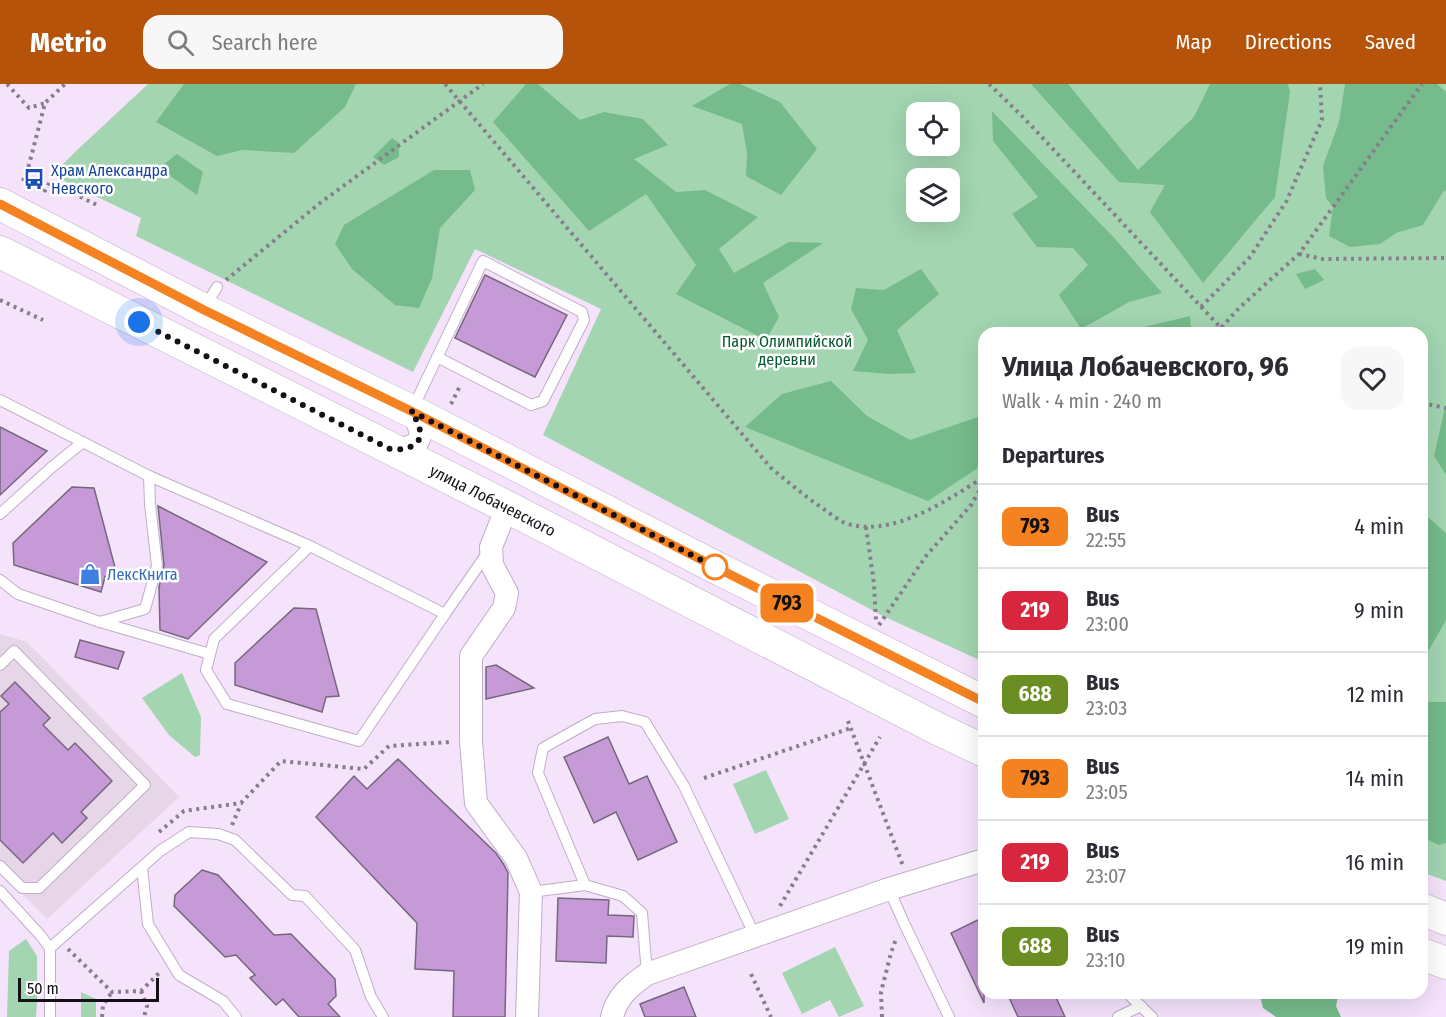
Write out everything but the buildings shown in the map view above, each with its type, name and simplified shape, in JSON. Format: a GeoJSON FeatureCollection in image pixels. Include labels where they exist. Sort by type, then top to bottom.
{"type":"FeatureCollection","features":[{"type":"Feature","properties":{"kind":"main road"},"geometry":{"type":"LineString","coordinates":[[0,204],[211,299],[411,411],[978,699]]}},
{"type":"Feature","properties":{"kind":"main road","name":"улица Лобачевского"},"geometry":{"type":"LineString","coordinates":[[0,252],[507,507],[978,748]]}},
{"type":"Feature","properties":{"kind":"main road"},"geometry":{"type":"LineString","coordinates":[[1428,912],[1446,919]]}},
{"type":"Feature","properties":{"kind":"main road"},"geometry":{"type":"LineString","coordinates":[[1428,956],[1446,963]]}},
{"type":"Feature","properties":{"kind":"street"},"geometry":{"type":"LineString","coordinates":[[392,450],[412,446],[419,439],[421,431],[411,411]]}},
{"type":"Feature","properties":{"kind":"street"},"geometry":{"type":"LineString","coordinates":[[507,507],[491,546],[492,565],[507,593],[504,608],[471,656],[471,741],[476,803],[516,858],[531,892],[527,1017]]}},
{"type":"Feature","properties":{"kind":"street"},"geometry":{"type":"LineString","coordinates":[[612,1017],[615,1005],[629,987],[647,974],[899,886],[978,862]]}},
{"type":"Feature","properties":{"kind":"lane"},"geometry":{"type":"LineString","coordinates":[[411,411],[483,261],[582,312],[584,320],[543,401],[531,405],[437,357]]}},
{"type":"Feature","properties":{"kind":"lane"},"geometry":{"type":"LineString","coordinates":[[0,400],[149,476],[310,546],[445,614]]}},
{"type":"Feature","properties":{"kind":"lane"},"geometry":{"type":"LineString","coordinates":[[0,514],[82,442]]}},
{"type":"Feature","properties":{"kind":"lane"},"geometry":{"type":"LineString","coordinates":[[99,622],[145,609],[157,566],[149,476]]}},
{"type":"Feature","properties":{"kind":"lane"},"geometry":{"type":"LineString","coordinates":[[310,546],[214,639],[206,670],[227,704],[359,741],[491,546]]}},
{"type":"Feature","properties":{"kind":"lane"},"geometry":{"type":"LineString","coordinates":[[0,580],[18,594],[99,622],[210,654]]}},
{"type":"Feature","properties":{"kind":"lane"},"geometry":{"type":"LineString","coordinates":[[0,665],[14,651],[145,785],[39,888],[22,888],[0,866]]}},
{"type":"Feature","properties":{"kind":"lane"},"geometry":{"type":"LineString","coordinates":[[585,885],[538,773],[543,748],[595,719],[622,716],[645,722],[684,786],[760,934]]}},
{"type":"Feature","properties":{"kind":"lane"},"geometry":{"type":"LineString","coordinates":[[50,948],[160,851],[189,832],[218,834],[235,840],[292,895],[305,897],[355,950],[371,997],[383,1017]]}},
{"type":"Feature","properties":{"kind":"lane"},"geometry":{"type":"LineString","coordinates":[[142,868],[148,924],[179,975],[223,1001],[236,1017]]}},
{"type":"Feature","properties":{"kind":"lane"},"geometry":{"type":"LineString","coordinates":[[531,892],[585,885],[622,896],[642,913],[647,974]]}},
{"type":"Feature","properties":{"kind":"lane"},"geometry":{"type":"LineString","coordinates":[[899,886],[903,921],[950,1017]]}},
{"type":"Feature","properties":{"kind":"lane"},"geometry":{"type":"LineString","coordinates":[[0,891],[50,948],[50,1017]]}},
{"type":"Feature","properties":{"kind":"lane"},"geometry":{"type":"LineString","coordinates":[[1133,999],[1152,1017]]}},
{"type":"Feature","properties":{"kind":"lane"},"geometry":{"type":"LineString","coordinates":[[1118,1017],[1141,1006]]}},
{"type":"Feature","properties":{"kind":"path"},"geometry":{"type":"LineString","coordinates":[[7,84],[29,108],[45,102],[65,84]]}},
{"type":"Feature","properties":{"kind":"path"},"geometry":{"type":"LineString","coordinates":[[445,84],[771,468],[810,500],[843,522],[866,527],[893,525],[943,503],[978,481]]}},
{"type":"Feature","properties":{"kind":"path"},"geometry":{"type":"LineString","coordinates":[[211,299],[320,203],[483,84]]}},
{"type":"Feature","properties":{"kind":"path"},"geometry":{"type":"LineString","coordinates":[[989,84],[1022,116],[1220,327]]}},
{"type":"Feature","properties":{"kind":"path"},"geometry":{"type":"LineString","coordinates":[[1201,307],[1250,257],[1286,202],[1322,120],[1320,84]]}},
{"type":"Feature","properties":{"kind":"path"},"geometry":{"type":"LineString","coordinates":[[1222,327],[1239,308],[1299,254],[1422,84]]}},
{"type":"Feature","properties":{"kind":"path"},"geometry":{"type":"LineString","coordinates":[[23,181],[45,102]]}},
{"type":"Feature","properties":{"kind":"path"},"geometry":{"type":"LineString","coordinates":[[44,192],[50,182],[97,205]]}},
{"type":"Feature","properties":{"kind":"path"},"geometry":{"type":"LineString","coordinates":[[1299,254],[1323,259],[1446,258]]}},
{"type":"Feature","properties":{"kind":"path"},"geometry":{"type":"LineString","coordinates":[[0,300],[43,320]]}},
{"type":"Feature","properties":{"kind":"path"},"geometry":{"type":"LineString","coordinates":[[449,407],[456,393]]}},
{"type":"Feature","properties":{"kind":"path"},"geometry":{"type":"LineString","coordinates":[[1428,405],[1446,408]]}},
{"type":"Feature","properties":{"kind":"path"},"geometry":{"type":"LineString","coordinates":[[866,527],[874,584],[876,628],[926,556],[971,505],[978,493]]}},
{"type":"Feature","properties":{"kind":"path"},"geometry":{"type":"LineString","coordinates":[[849,721],[864,763],[899,886]]}},
{"type":"Feature","properties":{"kind":"path"},"geometry":{"type":"LineString","coordinates":[[704,777],[851,728]]}},
{"type":"Feature","properties":{"kind":"path"},"geometry":{"type":"LineString","coordinates":[[760,934],[880,736]]}},
{"type":"Feature","properties":{"kind":"path"},"geometry":{"type":"LineString","coordinates":[[364,769],[389,746],[471,741]]}},
{"type":"Feature","properties":{"kind":"path"},"geometry":{"type":"LineString","coordinates":[[227,837],[241,803]]}},
{"type":"Feature","properties":{"kind":"path"},"geometry":{"type":"LineString","coordinates":[[882,1017],[881,992],[891,953],[903,921]]}},
{"type":"Feature","properties":{"kind":"path"},"geometry":{"type":"LineString","coordinates":[[59,940],[112,993],[141,991],[171,961]]}},
{"type":"Feature","properties":{"kind":"path"},"geometry":{"type":"LineString","coordinates":[[751,974],[771,1017]]}},
{"type":"Feature","properties":{"kind":"path"},"geometry":{"type":"LineString","coordinates":[[141,991],[147,1006],[144,1017]]}},
{"type":"Feature","properties":{"kind":"path"},"geometry":{"type":"LineString","coordinates":[[102,1017],[103,1005],[112,993]]}},
{"type":"Feature","properties":{"kind":"shaded area"},"geometry":{"type":"Polygon","coordinates":[[[0,634],[27,642],[179,797],[47,919],[0,871],[0,634]]]}},
{"type":"Feature","properties":{"kind":"green space","name":"Парк Олимпийской деревни"},"geometry":{"type":"Polygon","coordinates":[[[148,84],[1446,84],[1446,881],[1428,874],[1428,327],[978,327],[978,659],[885,617],[543,435],[601,309],[475,249],[413,372],[136,236],[141,218],[52,175],[148,84]]]}},
{"type":"Feature","properties":{"kind":"green space"},"geometry":{"type":"Polygon","coordinates":[[[184,84],[356,84],[345,107],[294,153],[242,150],[217,156],[156,122],[184,84]]]}},
{"type":"Feature","properties":{"kind":"green space"},"geometry":{"type":"Polygon","coordinates":[[[526,84],[538,84],[580,120],[604,112],[643,119],[668,145],[634,159],[676,192],[705,190],[758,217],[719,249],[734,273],[789,242],[823,243],[763,283],[779,317],[766,340],[676,294],[696,265],[646,194],[589,231],[493,122],[526,84]]]}},
{"type":"Feature","properties":{"kind":"green space"},"geometry":{"type":"Polygon","coordinates":[[[730,84],[740,84],[780,102],[817,149],[781,195],[746,176],[747,153],[742,124],[692,106],[730,84]]]}},
{"type":"Feature","properties":{"kind":"green space"},"geometry":{"type":"Polygon","coordinates":[[[1031,84],[1068,84],[1138,170],[1194,117],[1210,84],[1288,84],[1290,92],[1275,197],[1203,283],[1150,212],[1165,185],[1119,182],[1031,84]]]}},
{"type":"Feature","properties":{"kind":"green space"},"geometry":{"type":"Polygon","coordinates":[[[1345,84],[1437,84],[1446,92],[1446,190],[1423,225],[1396,233],[1380,244],[1350,247],[1329,236],[1333,207],[1326,198],[1323,166],[1339,122],[1345,84]]]}},
{"type":"Feature","properties":{"kind":"green space"},"geometry":{"type":"Polygon","coordinates":[[[992,111],[1117,241],[1162,293],[1129,302],[1085,327],[1080,327],[1059,295],[1088,265],[1073,248],[1037,247],[1012,214],[1038,197],[993,141],[992,111]]]}},
{"type":"Feature","properties":{"kind":"green space"},"geometry":{"type":"Polygon","coordinates":[[[392,138],[399,143],[399,157],[384,165],[373,157],[392,138]]]}},
{"type":"Feature","properties":{"kind":"green space"},"geometry":{"type":"Polygon","coordinates":[[[177,154],[203,172],[197,195],[159,168],[177,154]]]}},
{"type":"Feature","properties":{"kind":"green space"},"geometry":{"type":"Polygon","coordinates":[[[434,170],[470,170],[475,190],[440,228],[432,278],[419,308],[395,305],[352,269],[335,244],[344,225],[434,170]]]}},
{"type":"Feature","properties":{"kind":"green space"},"geometry":{"type":"Polygon","coordinates":[[[921,269],[939,294],[897,330],[916,373],[890,374],[853,371],[868,340],[851,309],[856,288],[884,290],[921,269]]]}},
{"type":"Feature","properties":{"kind":"green space"},"geometry":{"type":"Polygon","coordinates":[[[1315,269],[1324,280],[1305,289],[1296,274],[1315,269]]]}},
{"type":"Feature","properties":{"kind":"green space"},"geometry":{"type":"Polygon","coordinates":[[[1190,316],[1191,327],[1144,327],[1190,316]]]}},
{"type":"Feature","properties":{"kind":"green space"},"geometry":{"type":"Polygon","coordinates":[[[831,381],[867,416],[910,440],[978,417],[978,468],[928,501],[745,427],[782,394],[831,381]]]}},
{"type":"Feature","properties":{"kind":"green space"},"geometry":{"type":"Polygon","coordinates":[[[1446,407],[1446,475],[1434,456],[1446,407]]]}},
{"type":"Feature","properties":{"kind":"green space"},"geometry":{"type":"Polygon","coordinates":[[[1428,517],[1446,533],[1446,620],[1429,650],[1428,517]]]}},
{"type":"Feature","properties":{"kind":"green space"},"geometry":{"type":"Polygon","coordinates":[[[182,673],[201,717],[200,755],[195,757],[169,735],[142,698],[182,673]]]}},
{"type":"Feature","properties":{"kind":"green space"},"geometry":{"type":"Polygon","coordinates":[[[1428,702],[1446,702],[1446,843],[1439,845],[1428,840],[1428,702]]]}},
{"type":"Feature","properties":{"kind":"green space"},"geometry":{"type":"Polygon","coordinates":[[[766,770],[789,819],[755,834],[733,784],[766,770]]]}},
{"type":"Feature","properties":{"kind":"green space"},"geometry":{"type":"Polygon","coordinates":[[[26,939],[37,956],[36,1017],[7,1017],[9,951],[26,939]]]}},
{"type":"Feature","properties":{"kind":"green space"},"geometry":{"type":"Polygon","coordinates":[[[835,947],[864,1006],[839,1017],[830,1000],[802,1014],[782,973],[835,947]]]}},
{"type":"Feature","properties":{"kind":"green space"},"geometry":{"type":"Polygon","coordinates":[[[81,992],[96,999],[96,1017],[81,1017],[81,992]]]}},
{"type":"Feature","properties":{"kind":"green space"},"geometry":{"type":"Polygon","coordinates":[[[1261,999],[1338,999],[1336,1006],[1341,1017],[1276,1017],[1263,1008],[1261,999]]]}},
{"type":"Feature","properties":{"kind":"bus line","name":"793"},"geometry":{"type":"LineString","coordinates":[[0,204],[204,310],[411,411],[978,699]]}},
{"type":"Feature","properties":{"kind":"place","name":"Храм Александра Невского"},"geometry":{"type":"Point","coordinates":[34,179]}},
{"type":"Feature","properties":{"kind":"place","name":"ЛексКнига"},"geometry":{"type":"Point","coordinates":[90,574]}},
{"type":"Feature","properties":{"kind":"route"},"geometry":{"type":"LineString","coordinates":[[139,322],[392,450],[412,446],[419,439],[421,431],[411,411],[715,567]]}}]}
